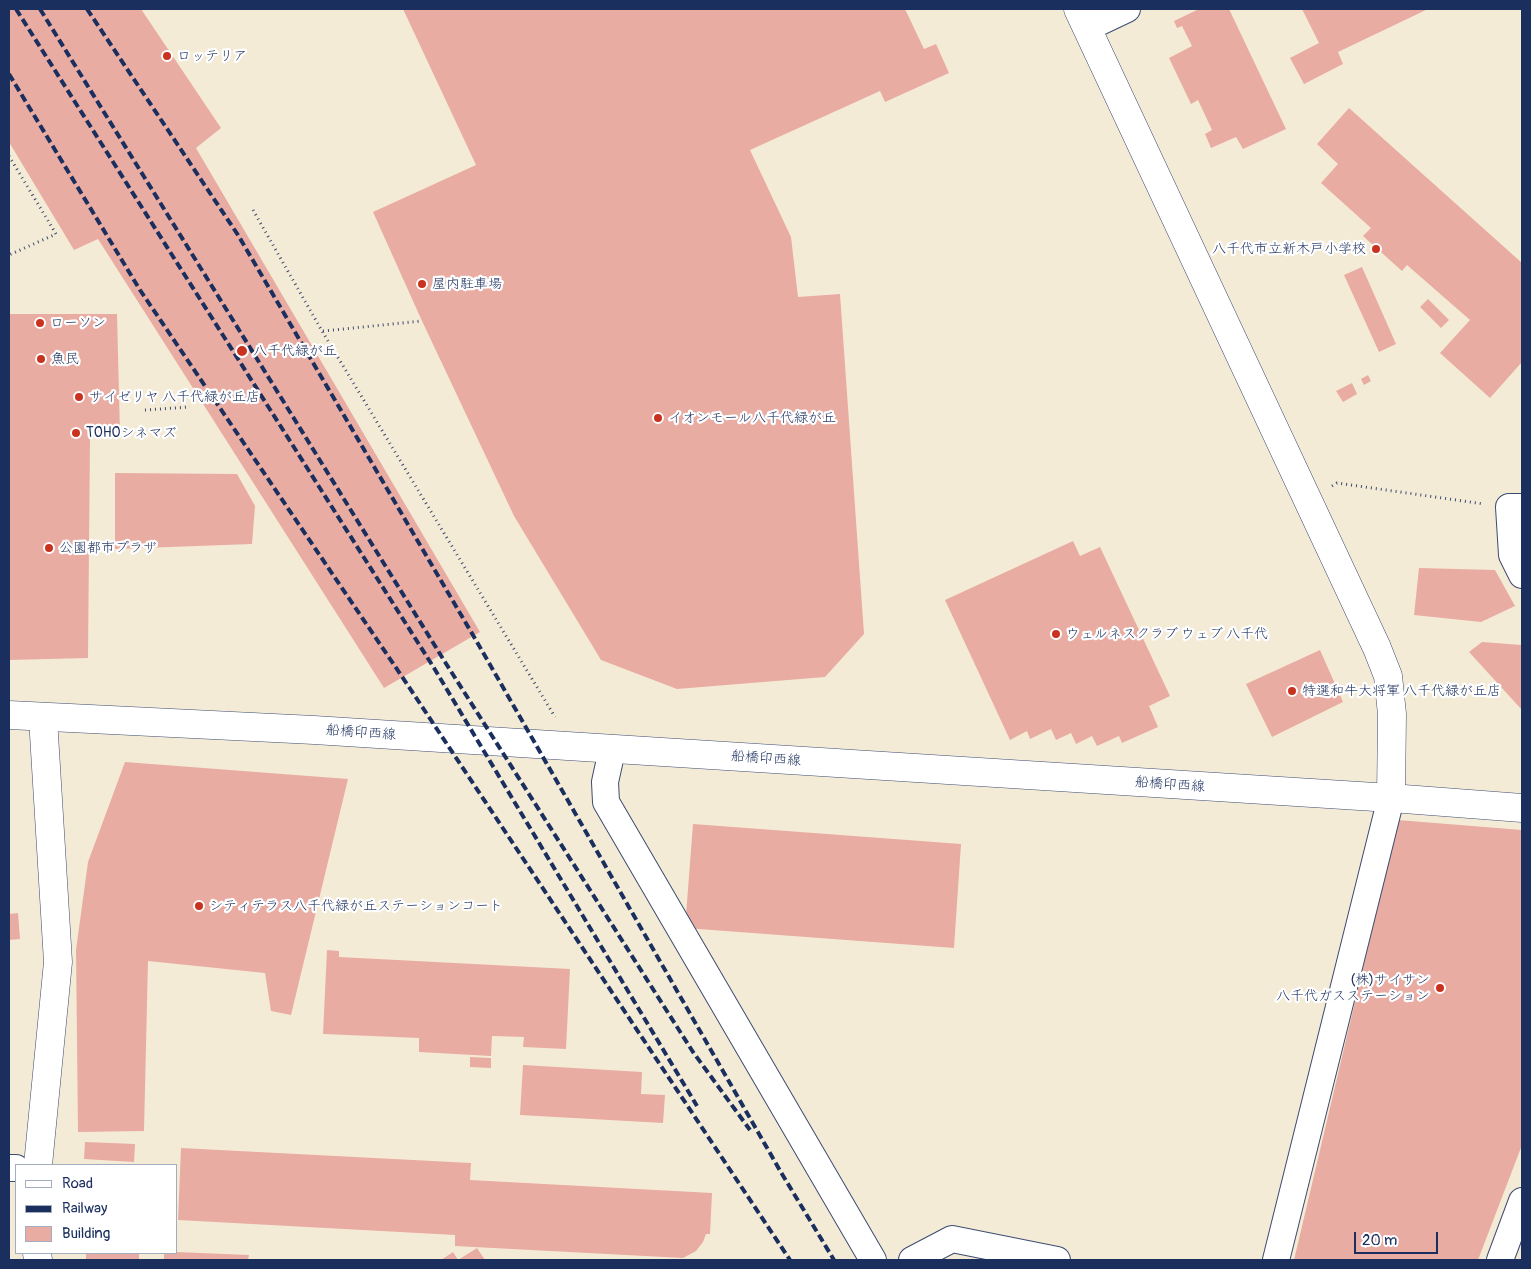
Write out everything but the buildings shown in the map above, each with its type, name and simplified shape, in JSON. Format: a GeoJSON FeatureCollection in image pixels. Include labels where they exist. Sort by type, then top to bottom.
{"type":"FeatureCollection","features":[{"type":"Feature","properties":{"kind":"main road"},"geometry":{"type":"LineString","coordinates":[[1082,18],[1377,648],[1388,676],[1392,714],[1391,798]]}},
{"type":"Feature","properties":{"kind":"main road","name":"船橋印西線"},"geometry":{"type":"LineString","coordinates":[[9,715],[314,730],[1391,798],[1522,808]]}},
{"type":"Feature","properties":{"kind":"main road"},"geometry":{"type":"LineString","coordinates":[[38,1164],[58,962],[43,718]]}},
{"type":"Feature","properties":{"kind":"street"},"geometry":{"type":"LineString","coordinates":[[1082,18],[1127,9]]}},
{"type":"Feature","properties":{"kind":"street"},"geometry":{"type":"LineString","coordinates":[[1516,507],[1512,555],[1522,575]]}},
{"type":"Feature","properties":{"kind":"street"},"geometry":{"type":"LineString","coordinates":[[612,750],[605,782],[606,802],[873,1260]]}},
{"type":"Feature","properties":{"kind":"street"},"geometry":{"type":"LineString","coordinates":[[1276,1260],[1391,798]]}},
{"type":"Feature","properties":{"kind":"street"},"geometry":{"type":"LineString","coordinates":[[1500,1260],[1522,1201]]}},
{"type":"Feature","properties":{"kind":"street"},"geometry":{"type":"LineString","coordinates":[[912,1260],[952,1239],[1057,1260]]}},
{"type":"Feature","properties":{"kind":"path"},"geometry":{"type":"LineString","coordinates":[[9,156],[56,234],[9,255]]}},
{"type":"Feature","properties":{"kind":"path"},"geometry":{"type":"LineString","coordinates":[[254,210],[322,331],[574,747]]}},
{"type":"Feature","properties":{"kind":"path"},"geometry":{"type":"LineString","coordinates":[[322,331],[422,321]]}},
{"type":"Feature","properties":{"kind":"path"},"geometry":{"type":"LineString","coordinates":[[145,410],[190,407]]}},
{"type":"Feature","properties":{"kind":"path"},"geometry":{"type":"LineString","coordinates":[[1309,500],[1337,483],[1516,507]]}},
{"type":"Feature","properties":{"kind":"railway"},"geometry":{"type":"LineString","coordinates":[[16,9],[434,668],[697,1106]]}},
{"type":"Feature","properties":{"kind":"railway"},"geometry":{"type":"LineString","coordinates":[[40,9],[445,662],[693,1052],[750,1130]]}},
{"type":"Feature","properties":{"kind":"railway"},"geometry":{"type":"LineString","coordinates":[[87,9],[238,235],[477,642],[782,1174],[834,1260]]}},
{"type":"Feature","properties":{"kind":"railway"},"geometry":{"type":"LineString","coordinates":[[9,74],[140,290],[407,684],[790,1260]]}},
{"type":"Feature","properties":{"kind":"place","name":"ロッテリア"},"geometry":{"type":"Point","coordinates":[167,56]}},
{"type":"Feature","properties":{"kind":"place","name":"八千代市立新木戸小学校"},"geometry":{"type":"Point","coordinates":[1376,249]}},
{"type":"Feature","properties":{"kind":"place","name":"屋内駐車場"},"geometry":{"type":"Point","coordinates":[422,284]}},
{"type":"Feature","properties":{"kind":"place","name":"ローソン"},"geometry":{"type":"Point","coordinates":[40,323]}},
{"type":"Feature","properties":{"kind":"place","name":"八千代緑が丘"},"geometry":{"type":"Point","coordinates":[242,351]}},
{"type":"Feature","properties":{"kind":"place","name":"魚民"},"geometry":{"type":"Point","coordinates":[41,359]}},
{"type":"Feature","properties":{"kind":"place","name":"サイゼリヤ 八千代緑が丘店"},"geometry":{"type":"Point","coordinates":[79,397]}},
{"type":"Feature","properties":{"kind":"place","name":"イオンモール八千代緑が丘"},"geometry":{"type":"Point","coordinates":[658,418]}},
{"type":"Feature","properties":{"kind":"place","name":"TOHOシネマズ"},"geometry":{"type":"Point","coordinates":[76,433]}},
{"type":"Feature","properties":{"kind":"place","name":"公園都市プラザ"},"geometry":{"type":"Point","coordinates":[49,548]}},
{"type":"Feature","properties":{"kind":"place","name":"ウェルネスクラブ ウェブ 八千代"},"geometry":{"type":"Point","coordinates":[1056,634]}},
{"type":"Feature","properties":{"kind":"place","name":"特選和牛大将軍 八千代緑が丘店"},"geometry":{"type":"Point","coordinates":[1292,691]}},
{"type":"Feature","properties":{"kind":"place","name":"シティテラス八千代緑が丘ステーションコート"},"geometry":{"type":"Point","coordinates":[199,906]}},
{"type":"Feature","properties":{"kind":"place","name":"(株)サイサン 八千代ガスステーション"},"geometry":{"type":"Point","coordinates":[1440,988]}}]}
